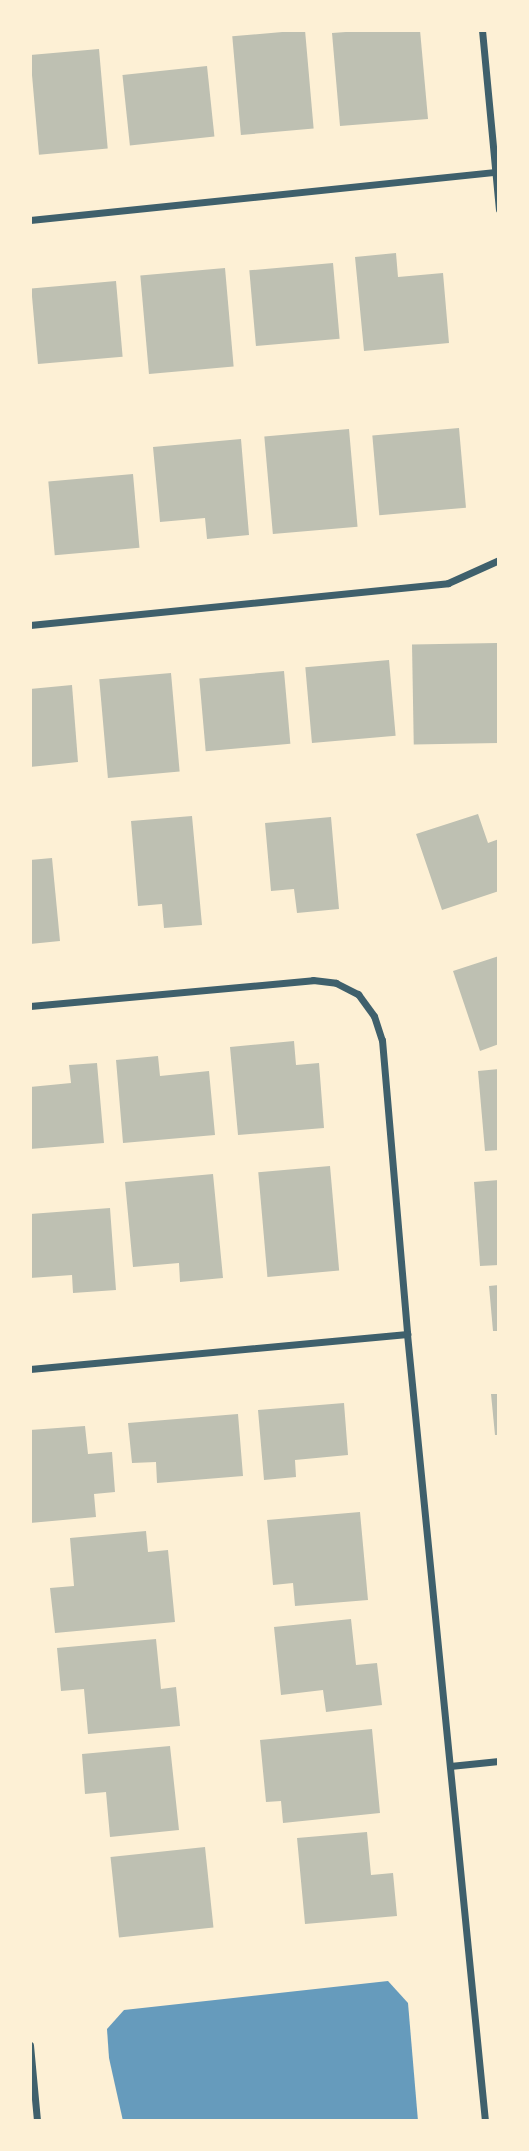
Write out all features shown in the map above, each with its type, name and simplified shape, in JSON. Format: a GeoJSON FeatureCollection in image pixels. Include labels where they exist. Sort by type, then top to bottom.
{"type":"FeatureCollection","features":[{"type":"Feature","properties":{"kind":"street"},"geometry":{"type":"LineString","coordinates":[[482,30],[499,209]]}},
{"type":"Feature","properties":{"kind":"street"},"geometry":{"type":"LineString","coordinates":[[30,220],[496,172]]}},
{"type":"Feature","properties":{"kind":"street"},"geometry":{"type":"LineString","coordinates":[[30,625],[448,583],[499,560]]}},
{"type":"Feature","properties":{"kind":"street"},"geometry":{"type":"LineString","coordinates":[[30,1006],[313,980],[336,983],[358,994],[374,1016],[382,1040],[407,1334],[485,2121]]}},
{"type":"Feature","properties":{"kind":"street"},"geometry":{"type":"LineString","coordinates":[[30,1369],[407,1334]]}},
{"type":"Feature","properties":{"kind":"street"},"geometry":{"type":"LineString","coordinates":[[450,1766],[499,1762]]}},
{"type":"Feature","properties":{"kind":"street"},"geometry":{"type":"LineString","coordinates":[[30,2045],[37,2121]]}},
{"type":"Feature","properties":{"kind":"water"},"geometry":{"type":"Polygon","coordinates":[[[388,1981],[408,2003],[418,2121],[123,2121],[109,2058],[107,2029],[124,2010],[388,1981]]]}},
{"type":"Feature","properties":{"kind":"building"},"geometry":{"type":"Polygon","coordinates":[[[305,30],[314,129],[241,135],[232,36],[305,30]]]}},
{"type":"Feature","properties":{"kind":"building"},"geometry":{"type":"Polygon","coordinates":[[[420,30],[428,119],[340,126],[332,33],[420,30]]]}},
{"type":"Feature","properties":{"kind":"building"},"geometry":{"type":"Polygon","coordinates":[[[99,49],[108,149],[39,155],[30,55],[99,49]]]}},
{"type":"Feature","properties":{"kind":"building"},"geometry":{"type":"Polygon","coordinates":[[[207,66],[214,137],[130,145],[122,75],[207,66]]]}},
{"type":"Feature","properties":{"kind":"building"},"geometry":{"type":"Polygon","coordinates":[[[396,253],[398,277],[443,273],[449,343],[364,351],[355,257],[396,253]]]}},
{"type":"Feature","properties":{"kind":"building"},"geometry":{"type":"Polygon","coordinates":[[[333,263],[340,339],[256,346],[249,270],[333,263]]]}},
{"type":"Feature","properties":{"kind":"building"},"geometry":{"type":"Polygon","coordinates":[[[225,268],[234,367],[149,374],[140,275],[225,268]]]}},
{"type":"Feature","properties":{"kind":"building"},"geometry":{"type":"Polygon","coordinates":[[[116,281],[123,357],[38,364],[31,288],[116,281]]]}},
{"type":"Feature","properties":{"kind":"building"},"geometry":{"type":"Polygon","coordinates":[[[459,428],[466,508],[379,515],[372,436],[459,428]]]}},
{"type":"Feature","properties":{"kind":"building"},"geometry":{"type":"Polygon","coordinates":[[[349,429],[358,527],[273,534],[264,436],[349,429]]]}},
{"type":"Feature","properties":{"kind":"building"},"geometry":{"type":"Polygon","coordinates":[[[241,439],[249,535],[207,539],[205,518],[160,522],[153,447],[241,439]]]}},
{"type":"Feature","properties":{"kind":"building"},"geometry":{"type":"Polygon","coordinates":[[[133,474],[139,548],[55,555],[48,481],[133,474]]]}},
{"type":"Feature","properties":{"kind":"building"},"geometry":{"type":"Polygon","coordinates":[[[497,643],[499,743],[414,744],[412,644],[497,643]]]}},
{"type":"Feature","properties":{"kind":"building"},"geometry":{"type":"Polygon","coordinates":[[[389,660],[396,736],[312,743],[305,667],[389,660]]]}},
{"type":"Feature","properties":{"kind":"building"},"geometry":{"type":"Polygon","coordinates":[[[284,671],[290,744],[206,751],[199,678],[284,671]]]}},
{"type":"Feature","properties":{"kind":"building"},"geometry":{"type":"Polygon","coordinates":[[[171,673],[180,772],[108,778],[99,679],[171,673]]]}},
{"type":"Feature","properties":{"kind":"building"},"geometry":{"type":"Polygon","coordinates":[[[72,685],[78,762],[30,767],[30,689],[72,685]]]}},
{"type":"Feature","properties":{"kind":"building"},"geometry":{"type":"Polygon","coordinates":[[[478,814],[488,843],[499,839],[499,891],[442,910],[416,834],[478,814]]]}},
{"type":"Feature","properties":{"kind":"building"},"geometry":{"type":"Polygon","coordinates":[[[192,816],[202,925],[164,928],[162,904],[138,906],[131,821],[192,816]]]}},
{"type":"Feature","properties":{"kind":"building"},"geometry":{"type":"Polygon","coordinates":[[[331,817],[339,909],[297,913],[294,889],[271,891],[265,823],[331,817]]]}},
{"type":"Feature","properties":{"kind":"building"},"geometry":{"type":"Polygon","coordinates":[[[52,858],[60,941],[30,944],[30,860],[52,858]]]}},
{"type":"Feature","properties":{"kind":"building"},"geometry":{"type":"Polygon","coordinates":[[[499,956],[499,1044],[480,1051],[453,971],[499,956]]]}},
{"type":"Feature","properties":{"kind":"building"},"geometry":{"type":"Polygon","coordinates":[[[294,1041],[296,1065],[319,1063],[324,1128],[238,1135],[230,1047],[294,1041]]]}},
{"type":"Feature","properties":{"kind":"building"},"geometry":{"type":"Polygon","coordinates":[[[158,1056],[160,1076],[209,1071],[215,1135],[123,1143],[116,1060],[158,1056]]]}},
{"type":"Feature","properties":{"kind":"building"},"geometry":{"type":"Polygon","coordinates":[[[97,1063],[104,1143],[30,1149],[30,1087],[71,1083],[69,1065],[97,1063]]]}},
{"type":"Feature","properties":{"kind":"building"},"geometry":{"type":"Polygon","coordinates":[[[499,1069],[499,1150],[485,1151],[478,1071],[499,1069]]]}},
{"type":"Feature","properties":{"kind":"building"},"geometry":{"type":"Polygon","coordinates":[[[330,1166],[339,1271],[267,1277],[258,1172],[330,1166]]]}},
{"type":"Feature","properties":{"kind":"building"},"geometry":{"type":"Polygon","coordinates":[[[213,1174],[223,1278],[180,1282],[179,1263],[133,1267],[125,1182],[213,1174]]]}},
{"type":"Feature","properties":{"kind":"building"},"geometry":{"type":"Polygon","coordinates":[[[499,1180],[499,1265],[480,1266],[474,1182],[499,1180]]]}},
{"type":"Feature","properties":{"kind":"building"},"geometry":{"type":"Polygon","coordinates":[[[110,1208],[116,1290],[73,1293],[72,1275],[30,1278],[30,1214],[110,1208]]]}},
{"type":"Feature","properties":{"kind":"building"},"geometry":{"type":"Polygon","coordinates":[[[499,1285],[499,1331],[493,1331],[489,1286],[499,1285]]]}},
{"type":"Feature","properties":{"kind":"building"},"geometry":{"type":"Polygon","coordinates":[[[491,1394],[499,1394],[499,1435],[495,1435],[491,1394]]]}},
{"type":"Feature","properties":{"kind":"building"},"geometry":{"type":"Polygon","coordinates":[[[344,1403],[348,1455],[295,1460],[296,1477],[264,1480],[258,1410],[344,1403]]]}},
{"type":"Feature","properties":{"kind":"building"},"geometry":{"type":"Polygon","coordinates":[[[238,1414],[243,1476],[157,1483],[156,1462],[132,1463],[128,1423],[238,1414]]]}},
{"type":"Feature","properties":{"kind":"building"},"geometry":{"type":"Polygon","coordinates":[[[85,1426],[88,1454],[112,1452],[115,1492],[94,1494],[96,1517],[30,1523],[30,1430],[85,1426]]]}},
{"type":"Feature","properties":{"kind":"building"},"geometry":{"type":"Polygon","coordinates":[[[360,1512],[368,1600],[295,1606],[293,1583],[273,1585],[267,1520],[360,1512]]]}},
{"type":"Feature","properties":{"kind":"building"},"geometry":{"type":"Polygon","coordinates":[[[146,1531],[148,1552],[168,1550],[175,1622],[55,1633],[50,1588],[74,1586],[70,1538],[146,1531]]]}},
{"type":"Feature","properties":{"kind":"building"},"geometry":{"type":"Polygon","coordinates":[[[351,1619],[356,1665],[377,1663],[382,1705],[326,1712],[323,1690],[281,1695],[274,1627],[351,1619]]]}},
{"type":"Feature","properties":{"kind":"building"},"geometry":{"type":"Polygon","coordinates":[[[156,1639],[161,1689],[176,1687],[180,1726],[88,1734],[84,1689],[61,1691],[57,1648],[156,1639]]]}},
{"type":"Feature","properties":{"kind":"building"},"geometry":{"type":"Polygon","coordinates":[[[372,1729],[380,1813],[283,1823],[281,1801],[266,1802],[260,1740],[372,1729]]]}},
{"type":"Feature","properties":{"kind":"building"},"geometry":{"type":"Polygon","coordinates":[[[170,1746],[179,1830],[110,1837],[106,1792],[85,1794],[82,1754],[170,1746]]]}},
{"type":"Feature","properties":{"kind":"building"},"geometry":{"type":"Polygon","coordinates":[[[367,1832],[371,1875],[393,1873],[397,1916],[305,1924],[297,1838],[367,1832]]]}},
{"type":"Feature","properties":{"kind":"building"},"geometry":{"type":"Polygon","coordinates":[[[205,1847],[213,1928],[119,1937],[111,1857],[205,1847]]]}}]}
